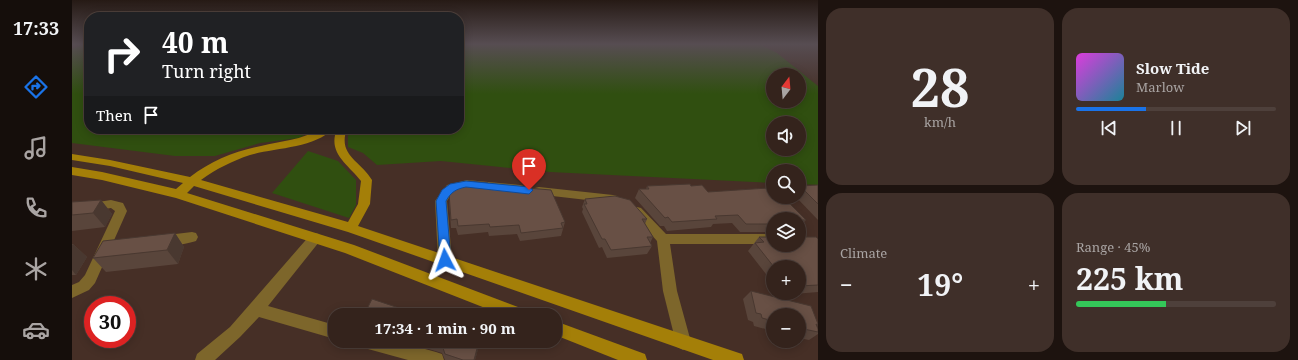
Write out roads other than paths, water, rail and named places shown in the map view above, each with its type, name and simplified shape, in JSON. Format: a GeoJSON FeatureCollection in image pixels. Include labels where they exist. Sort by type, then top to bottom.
{"type":"FeatureCollection","features":[{"type":"Feature","properties":{"kind":"main road"},"geometry":{"type":"LineString","coordinates":[[178,194],[192,181],[212,167],[235,156],[259,149],[303,140],[316,134]]}},
{"type":"Feature","properties":{"kind":"main road"},"geometry":{"type":"LineString","coordinates":[[340,134],[337,139],[340,151],[360,170],[367,180],[364,204],[351,228]]}},
{"type":"Feature","properties":{"kind":"main road"},"geometry":{"type":"LineString","coordinates":[[72,157],[110,163],[192,181],[338,224],[736,360]]}},
{"type":"Feature","properties":{"kind":"main road"},"geometry":{"type":"LineString","coordinates":[[72,171],[102,176],[178,194],[321,240],[502,308]]}},
{"type":"Feature","properties":{"kind":"main road"},"geometry":{"type":"LineString","coordinates":[[321,240],[338,224]]}},
{"type":"Feature","properties":{"kind":"main road"},"geometry":{"type":"LineString","coordinates":[[562,331],[639,360]]}},
{"type":"Feature","properties":{"kind":"street"},"geometry":{"type":"LineString","coordinates":[[445,260],[441,201],[446,192],[453,187],[466,184],[622,200],[631,204],[663,240],[666,272],[672,302],[683,342]]}},
{"type":"Feature","properties":{"kind":"street"},"geometry":{"type":"LineString","coordinates":[[72,210],[111,204],[119,206],[122,211],[90,279],[84,286],[72,292]]}},
{"type":"Feature","properties":{"kind":"street"},"geometry":{"type":"LineString","coordinates":[[155,241],[192,237]]}},
{"type":"Feature","properties":{"kind":"street"},"geometry":{"type":"LineString","coordinates":[[203,360],[235,332],[321,240]]}},
{"type":"Feature","properties":{"kind":"street"},"geometry":{"type":"LineString","coordinates":[[663,240],[766,240]]}},
{"type":"Feature","properties":{"kind":"street"},"geometry":{"type":"LineString","coordinates":[[104,247],[119,246]]}},
{"type":"Feature","properties":{"kind":"street"},"geometry":{"type":"LineString","coordinates":[[256,310],[328,330]]}},
{"type":"Feature","properties":{"kind":"street"},"geometry":{"type":"LineString","coordinates":[[393,348],[436,360]]}}]}
